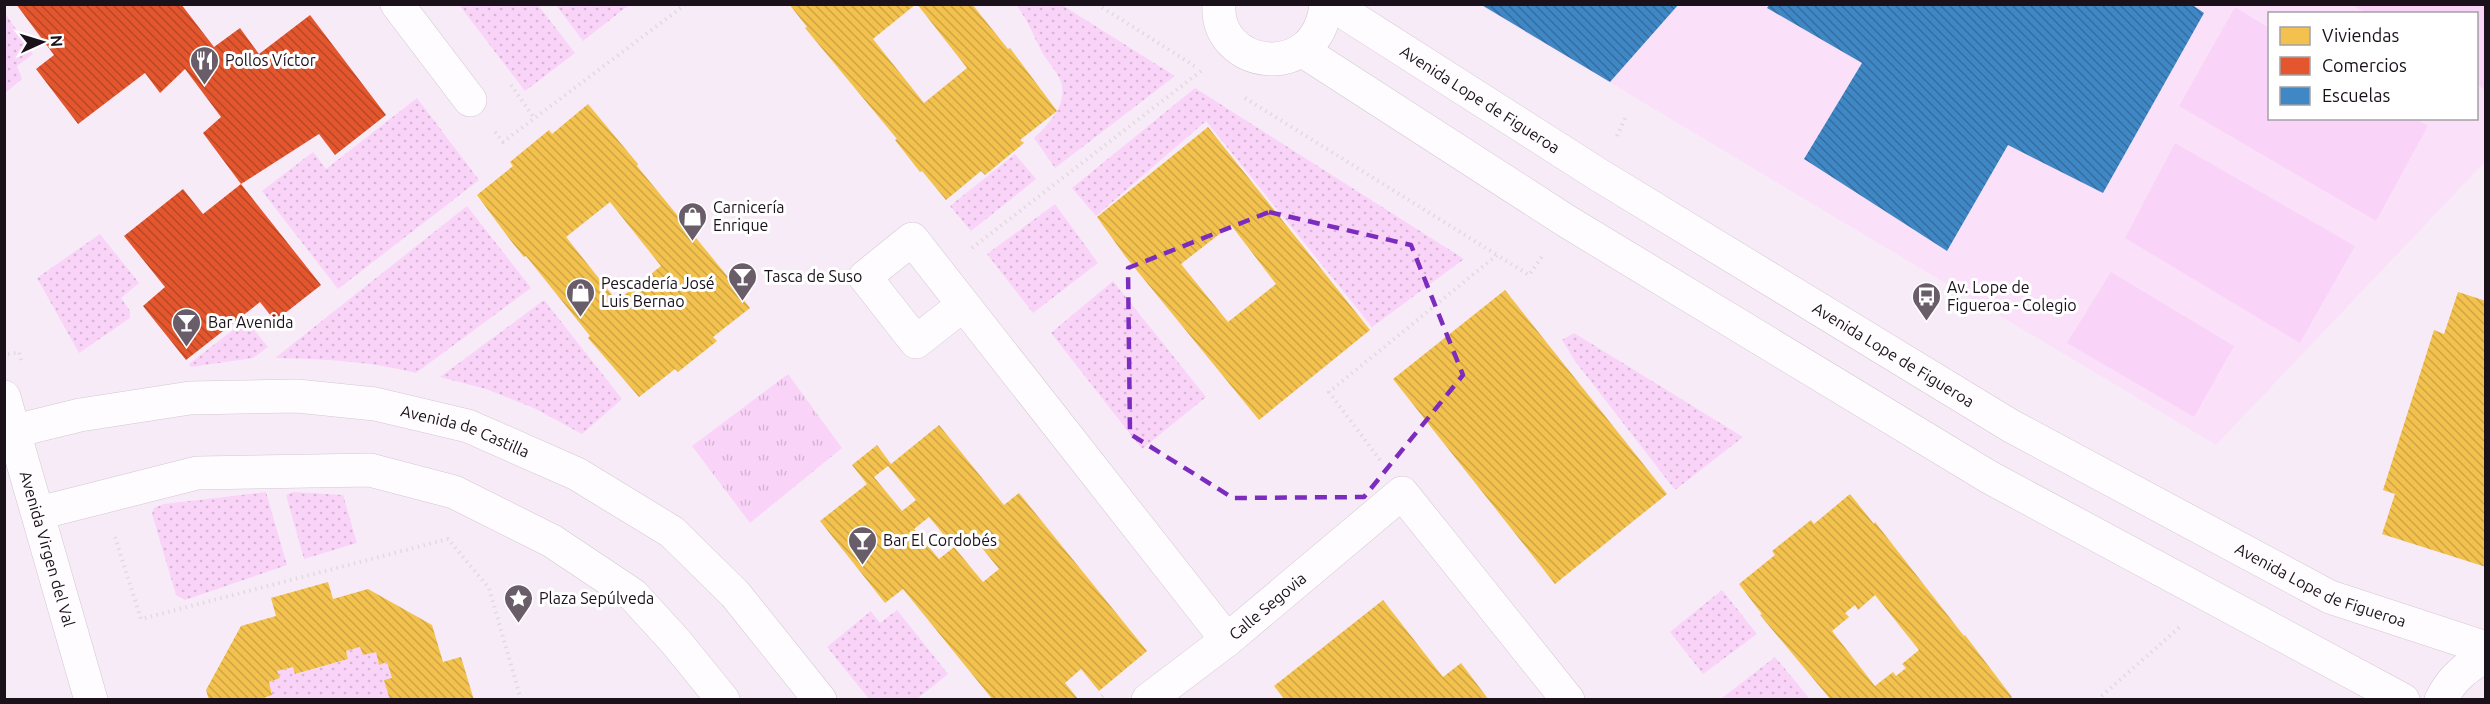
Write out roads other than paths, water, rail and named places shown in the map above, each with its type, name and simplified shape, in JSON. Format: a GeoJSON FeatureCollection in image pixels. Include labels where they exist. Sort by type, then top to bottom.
{"type":"FeatureCollection","features":[{"type":"Feature","properties":{"kind":"street"},"geometry":{"type":"LineString","coordinates":[[397,4],[470,100]]}},
{"type":"Feature","properties":{"kind":"street"},"geometry":{"type":"LineString","coordinates":[[1219,4],[1223,28],[1234,44],[1249,55],[1267,60],[1286,59],[1303,51],[1316,38],[1325,21],[1326,4]]}},
{"type":"Feature","properties":{"kind":"street","name":"Avenida Lope de Figueroa"},"geometry":{"type":"LineString","coordinates":[[1331,4],[1599,175],[2011,426],[2330,597],[2486,648]]}},
{"type":"Feature","properties":{"kind":"street"},"geometry":{"type":"LineString","coordinates":[[1303,51],[1568,222],[1989,477],[2403,699]]}},
{"type":"Feature","properties":{"kind":"street","name":"Calle Segovia"},"geometry":{"type":"LineString","coordinates":[[963,305],[916,342],[865,277],[912,239],[1227,640],[1402,493],[1568,699]]}},
{"type":"Feature","properties":{"kind":"street","name":"Avenida de Castilla"},"geometry":{"type":"LineString","coordinates":[[15,431],[80,415],[190,398],[297,396],[375,404],[468,426],[577,474],[672,532],[735,594],[820,699]]}},
{"type":"Feature","properties":{"kind":"street","name":"Avenida Virgen del Val"},"geometry":{"type":"LineString","coordinates":[[4,397],[91,699]]}},
{"type":"Feature","properties":{"kind":"street"},"geometry":{"type":"LineString","coordinates":[[39,513],[196,474],[370,470],[454,492],[552,541],[633,595],[723,699]]}},
{"type":"Feature","properties":{"kind":"street"},"geometry":{"type":"LineString","coordinates":[[1148,699],[1227,640]]}},
{"type":"Feature","properties":{"kind":"street"},"geometry":{"type":"LineString","coordinates":[[2441,699],[2447,688],[2468,665],[2486,656]]}},
{"type":"Feature","properties":{"kind":"place","name":"Pollos Víctor"},"geometry":{"type":"Point","coordinates":[204,86]}},
{"type":"Feature","properties":{"kind":"place","name":"Carnicería Enrique"},"geometry":{"type":"Point","coordinates":[692,242]}},
{"type":"Feature","properties":{"kind":"place","name":"Tasca de Suso"},"geometry":{"type":"Point","coordinates":[743,302]}},
{"type":"Feature","properties":{"kind":"place","name":"Pescadería José Luis Bernao"},"geometry":{"type":"Point","coordinates":[580,318]}},
{"type":"Feature","properties":{"kind":"place","name":"Av. Lope de Figueroa - Colegio"},"geometry":{"type":"Point","coordinates":[1926,322]}},
{"type":"Feature","properties":{"kind":"place","name":"Bar Avenida"},"geometry":{"type":"Point","coordinates":[187,348]}},
{"type":"Feature","properties":{"kind":"place","name":"Bar El Cordobés"},"geometry":{"type":"Point","coordinates":[862,566]}},
{"type":"Feature","properties":{"kind":"place","name":"Plaza Sepúlveda"},"geometry":{"type":"Point","coordinates":[518,624]}}]}
